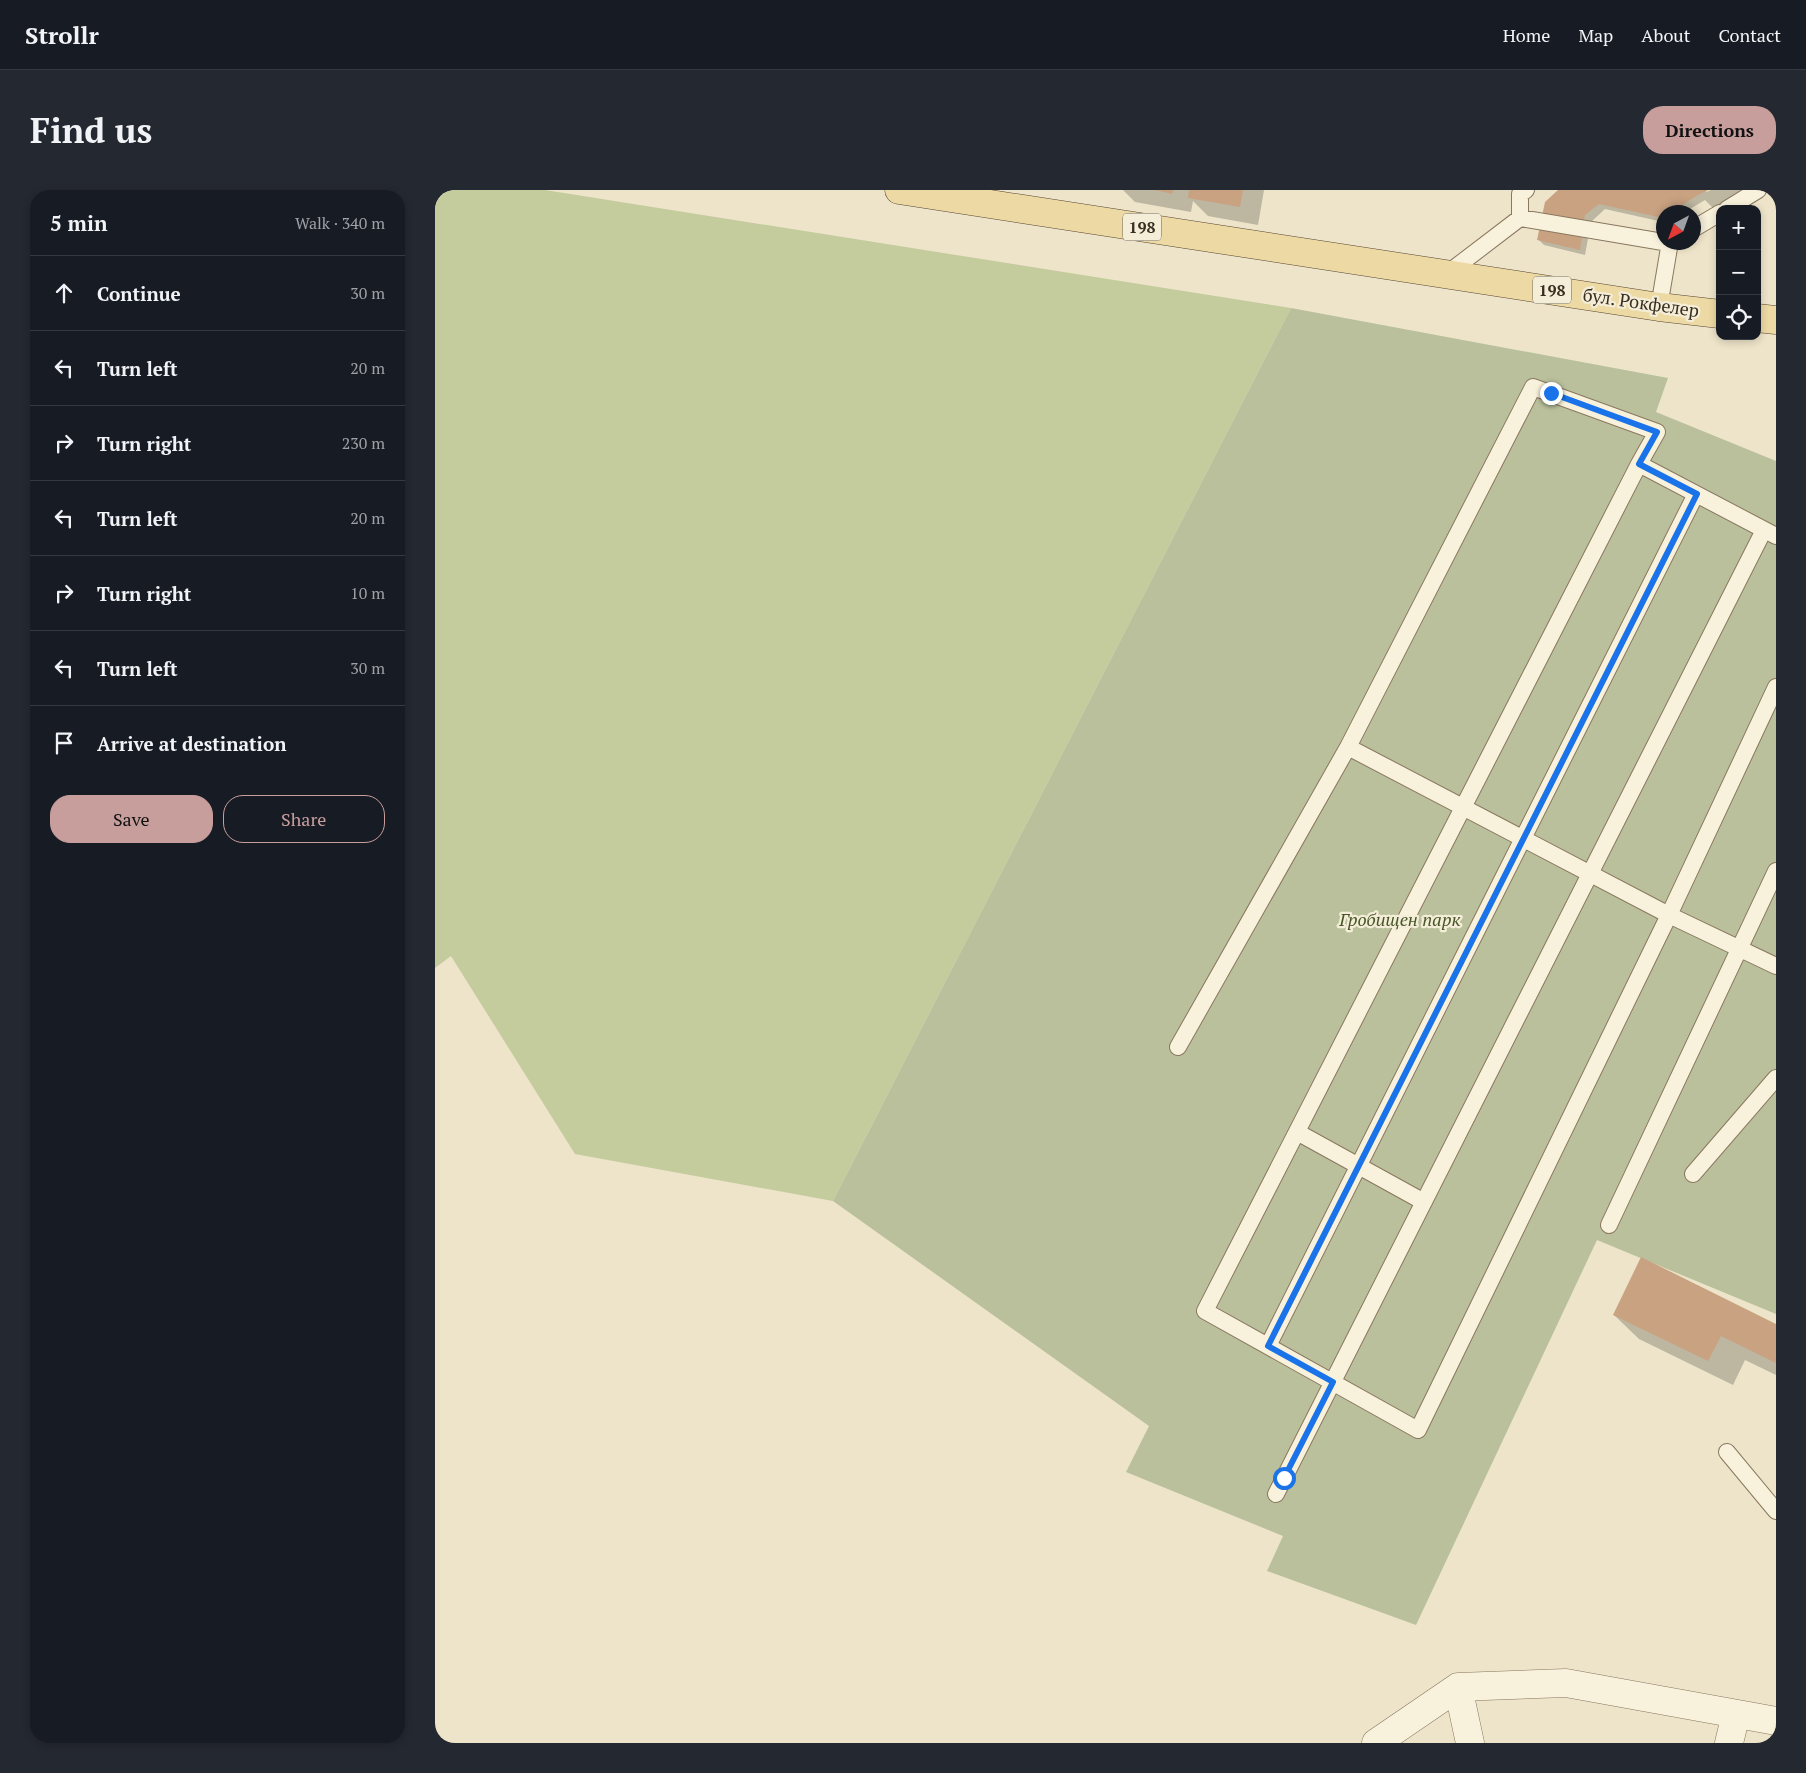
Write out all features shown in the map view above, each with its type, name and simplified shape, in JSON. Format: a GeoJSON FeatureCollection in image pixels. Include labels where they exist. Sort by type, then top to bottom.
{"type":"FeatureCollection","features":[{"type":"Feature","properties":{"kind":"main road","name":"бул. Рокфелер"},"geometry":{"type":"LineString","coordinates":[[899,190],[1659,307],[1716,314]]}},
{"type":"Feature","properties":{"kind":"main road"},"geometry":{"type":"LineString","coordinates":[[1761,318],[1776,320]]}},
{"type":"Feature","properties":{"kind":"street"},"geometry":{"type":"LineString","coordinates":[[1376,1743],[1458,1686],[1566,1683],[1776,1721]]}},
{"type":"Feature","properties":{"kind":"street"},"geometry":{"type":"LineString","coordinates":[[1458,1686],[1469,1743]]}},
{"type":"Feature","properties":{"kind":"street"},"geometry":{"type":"LineString","coordinates":[[1729,1743],[1736,1714]]}},
{"type":"Feature","properties":{"kind":"lane"},"geometry":{"type":"LineString","coordinates":[[1520,218],[1520,194],[1526,190]]}},
{"type":"Feature","properties":{"kind":"lane"},"geometry":{"type":"LineString","coordinates":[[1734,205],[1758,190]]}},
{"type":"Feature","properties":{"kind":"lane"},"geometry":{"type":"LineString","coordinates":[[1701,224],[1716,215]]}},
{"type":"Feature","properties":{"kind":"lane"},"geometry":{"type":"LineString","coordinates":[[1448,273],[1520,218],[1656,241]]}},
{"type":"Feature","properties":{"kind":"lane"},"geometry":{"type":"LineString","coordinates":[[1659,307],[1668,250]]}},
{"type":"Feature","properties":{"kind":"lane"},"geometry":{"type":"LineString","coordinates":[[1178,1047],[1348,747],[1533,387],[1657,432],[1205,1311],[1418,1430],[1669,915],[1776,687]]}},
{"type":"Feature","properties":{"kind":"lane"},"geometry":{"type":"LineString","coordinates":[[1276,1494],[1590,874],[1770,533],[1639,464]]}},
{"type":"Feature","properties":{"kind":"lane"},"geometry":{"type":"LineString","coordinates":[[1268,1346],[1697,494]]}},
{"type":"Feature","properties":{"kind":"lane"},"geometry":{"type":"LineString","coordinates":[[1348,747],[1669,915],[1776,966]]}},
{"type":"Feature","properties":{"kind":"lane"},"geometry":{"type":"LineString","coordinates":[[1609,1225],[1776,871]]}},
{"type":"Feature","properties":{"kind":"lane"},"geometry":{"type":"LineString","coordinates":[[1693,1174],[1776,1078]]}},
{"type":"Feature","properties":{"kind":"lane"},"geometry":{"type":"LineString","coordinates":[[1297,1132],[1424,1202]]}},
{"type":"Feature","properties":{"kind":"lane"},"geometry":{"type":"LineString","coordinates":[[1727,1452],[1776,1511]]}},
{"type":"Feature","properties":{"kind":"green space"},"geometry":{"type":"Polygon","coordinates":[[[435,190],[545,190],[1291,308],[833,1201],[575,1154],[451,956],[435,968],[435,190]]]}},
{"type":"Feature","properties":{"kind":"green space","name":"Гробищен парк"},"geometry":{"type":"Polygon","coordinates":[[[1291,308],[1668,378],[1656,412],[1776,461],[1776,1314],[1597,1240],[1416,1625],[1267,1571],[1283,1536],[1126,1472],[1149,1426],[833,1201],[1291,308]]]}},
{"type":"Feature","properties":{"kind":"building"},"geometry":{"type":"Polygon","coordinates":[[[1155,190],[1173,190],[1172,194],[1155,190]]]}},
{"type":"Feature","properties":{"kind":"building"},"geometry":{"type":"Polygon","coordinates":[[[1189,190],[1243,190],[1240,207],[1188,198],[1189,190]]]}},
{"type":"Feature","properties":{"kind":"building"},"geometry":{"type":"Polygon","coordinates":[[[1558,190],[1708,190],[1682,205],[1656,205],[1656,216],[1599,204],[1585,215],[1580,250],[1537,240],[1545,202],[1558,190]]]}},
{"type":"Feature","properties":{"kind":"building"},"geometry":{"type":"Polygon","coordinates":[[[1641,1257],[1776,1324],[1776,1363],[1721,1336],[1708,1361],[1613,1315],[1641,1257]]]}},
{"type":"Feature","properties":{"kind":"route"},"geometry":{"type":"LineString","coordinates":[[1284,1478],[1333,1382],[1268,1346],[1697,494],[1639,464],[1657,432],[1551,393]]}}]}
